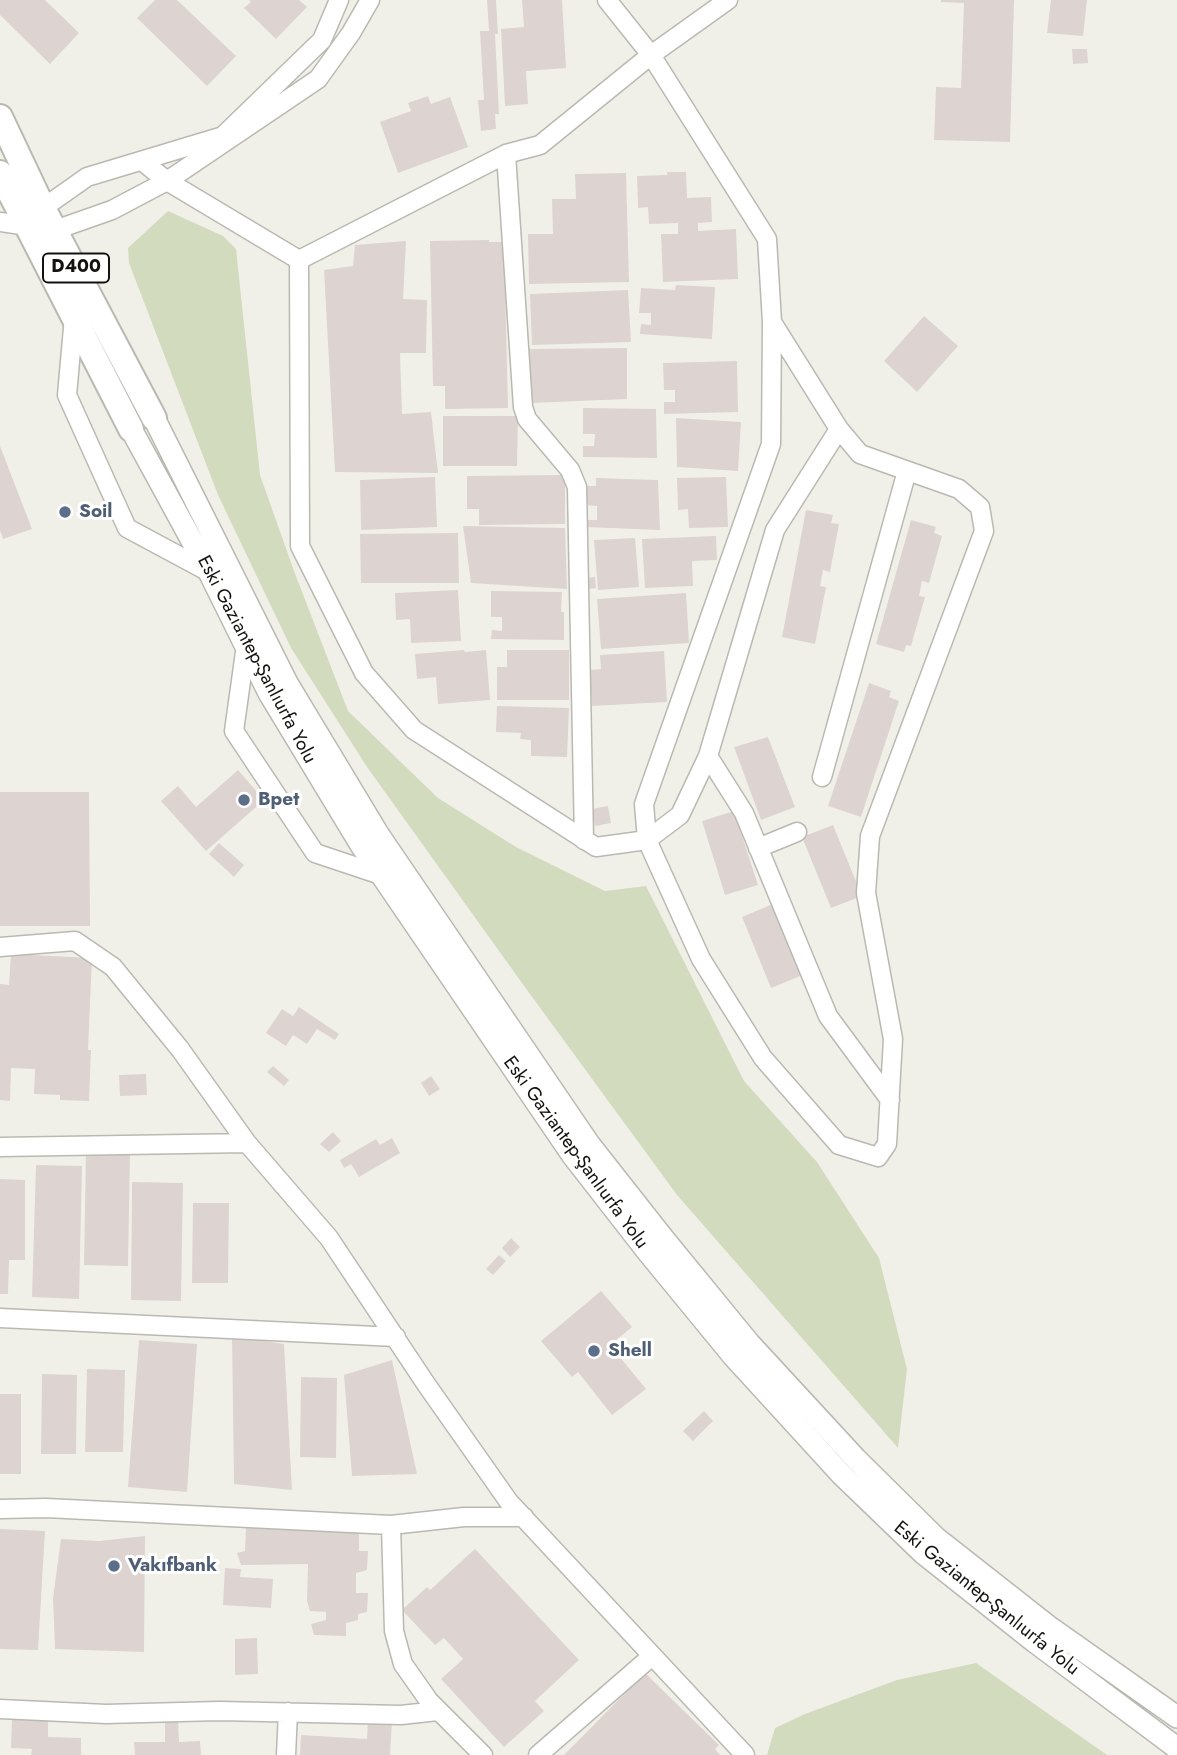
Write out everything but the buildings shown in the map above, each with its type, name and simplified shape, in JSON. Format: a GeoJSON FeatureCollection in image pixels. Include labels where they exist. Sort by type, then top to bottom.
{"type":"FeatureCollection","features":[{"type":"Feature","properties":{"kind":"highway","name":"D400"},"geometry":{"type":"LineString","coordinates":[[0,117],[74,317],[131,429]]}},
{"type":"Feature","properties":{"kind":"highway","name":"D400"},"geometry":{"type":"LineString","coordinates":[[0,173],[35,217],[55,230],[154,418]]}},
{"type":"Feature","properties":{"kind":"main road","name":"Eski Gaziantep-Şanlıurfa Yolu"},"geometry":{"type":"LineString","coordinates":[[154,418],[287,683],[378,834],[589,1144],[646,1217],[749,1343],[856,1460],[936,1538],[1048,1626],[1177,1717]]}},
{"type":"Feature","properties":{"kind":"main road","name":"Eski Gaziantep-Şanlıurfa Yolu"},"geometry":{"type":"LineString","coordinates":[[131,429],[209,572],[269,693],[381,875],[573,1156],[734,1357],[841,1474],[923,1553],[1035,1642],[1177,1748]]}},
{"type":"Feature","properties":{"kind":"street"},"geometry":{"type":"LineString","coordinates":[[0,222],[35,217],[87,177],[223,136],[322,40],[339,0]]}},
{"type":"Feature","properties":{"kind":"street"},"geometry":{"type":"LineString","coordinates":[[55,230],[112,210],[167,181],[318,79],[351,33],[370,0]]}},
{"type":"Feature","properties":{"kind":"street"},"geometry":{"type":"LineString","coordinates":[[607,0],[651,55],[767,239],[772,322],[771,444],[644,804],[647,840],[701,959],[756,1047],[839,1145],[878,1157],[887,1144],[893,1039],[866,893],[870,836],[984,531],[980,507],[959,489],[860,454],[838,429],[772,322]]}},
{"type":"Feature","properties":{"kind":"street"},"geometry":{"type":"LineString","coordinates":[[299,260],[506,154],[540,145],[651,55],[729,0]]}},
{"type":"Feature","properties":{"kind":"street"},"geometry":{"type":"LineString","coordinates":[[506,154],[523,407],[527,419],[570,470],[577,486],[584,840]]}},
{"type":"Feature","properties":{"kind":"street"},"geometry":{"type":"LineString","coordinates":[[142,161],[167,181],[299,260]]}},
{"type":"Feature","properties":{"kind":"street"},"geometry":{"type":"LineString","coordinates":[[299,260],[300,546],[364,673],[414,730],[596,847],[647,840],[680,815],[708,756],[775,530],[838,429]]}},
{"type":"Feature","properties":{"kind":"street"},"geometry":{"type":"LineString","coordinates":[[74,317],[67,395],[127,528],[209,572]]}},
{"type":"Feature","properties":{"kind":"street"},"geometry":{"type":"LineString","coordinates":[[822,777],[907,471]]}},
{"type":"Feature","properties":{"kind":"street"},"geometry":{"type":"LineString","coordinates":[[246,645],[234,731],[315,853],[381,875]]}},
{"type":"Feature","properties":{"kind":"street"},"geometry":{"type":"LineString","coordinates":[[708,756],[744,813],[828,1016],[890,1100]]}},
{"type":"Feature","properties":{"kind":"street"},"geometry":{"type":"LineString","coordinates":[[758,848],[797,832]]}},
{"type":"Feature","properties":{"kind":"street"},"geometry":{"type":"LineString","coordinates":[[0,947],[75,941],[113,967],[180,1049],[247,1143],[329,1238],[494,1481],[524,1517],[745,1755]]}},
{"type":"Feature","properties":{"kind":"street"},"geometry":{"type":"LineString","coordinates":[[0,1147],[247,1143]]}},
{"type":"Feature","properties":{"kind":"street"},"geometry":{"type":"LineString","coordinates":[[0,1318],[396,1337]]}},
{"type":"Feature","properties":{"kind":"street"},"geometry":{"type":"LineString","coordinates":[[0,1508],[391,1525],[464,1517],[524,1517]]}},
{"type":"Feature","properties":{"kind":"street"},"geometry":{"type":"LineString","coordinates":[[391,1525],[394,1631],[403,1664],[429,1701],[482,1755]]}},
{"type":"Feature","properties":{"kind":"street"},"geometry":{"type":"LineString","coordinates":[[538,1755],[652,1656]]}},
{"type":"Feature","properties":{"kind":"street"},"geometry":{"type":"LineString","coordinates":[[0,1709],[106,1714],[219,1711],[401,1715],[438,1711]]}},
{"type":"Feature","properties":{"kind":"street"},"geometry":{"type":"LineString","coordinates":[[286,1755],[288,1712]]}},
{"type":"Feature","properties":{"kind":"green space"},"geometry":{"type":"Polygon","coordinates":[[[168,211],[223,236],[236,249],[260,475],[348,711],[438,798],[516,847],[605,891],[646,886],[744,1081],[817,1162],[879,1258],[907,1369],[898,1448],[677,1195],[367,767],[291,648],[218,495],[129,263],[128,248],[168,211]]]}},
{"type":"Feature","properties":{"kind":"green space"},"geometry":{"type":"Polygon","coordinates":[[[976,1663],[1107,1755],[767,1755],[775,1728],[805,1714],[897,1680],[976,1663]]]}},
{"type":"Feature","properties":{"kind":"place","name":"Soil"},"geometry":{"type":"Point","coordinates":[65,512]}},
{"type":"Feature","properties":{"kind":"place","name":"Bpet"},"geometry":{"type":"Point","coordinates":[244,800]}},
{"type":"Feature","properties":{"kind":"place","name":"Shell"},"geometry":{"type":"Point","coordinates":[594,1351]}},
{"type":"Feature","properties":{"kind":"place","name":"Vakıfbank"},"geometry":{"type":"Point","coordinates":[114,1566]}}]}
